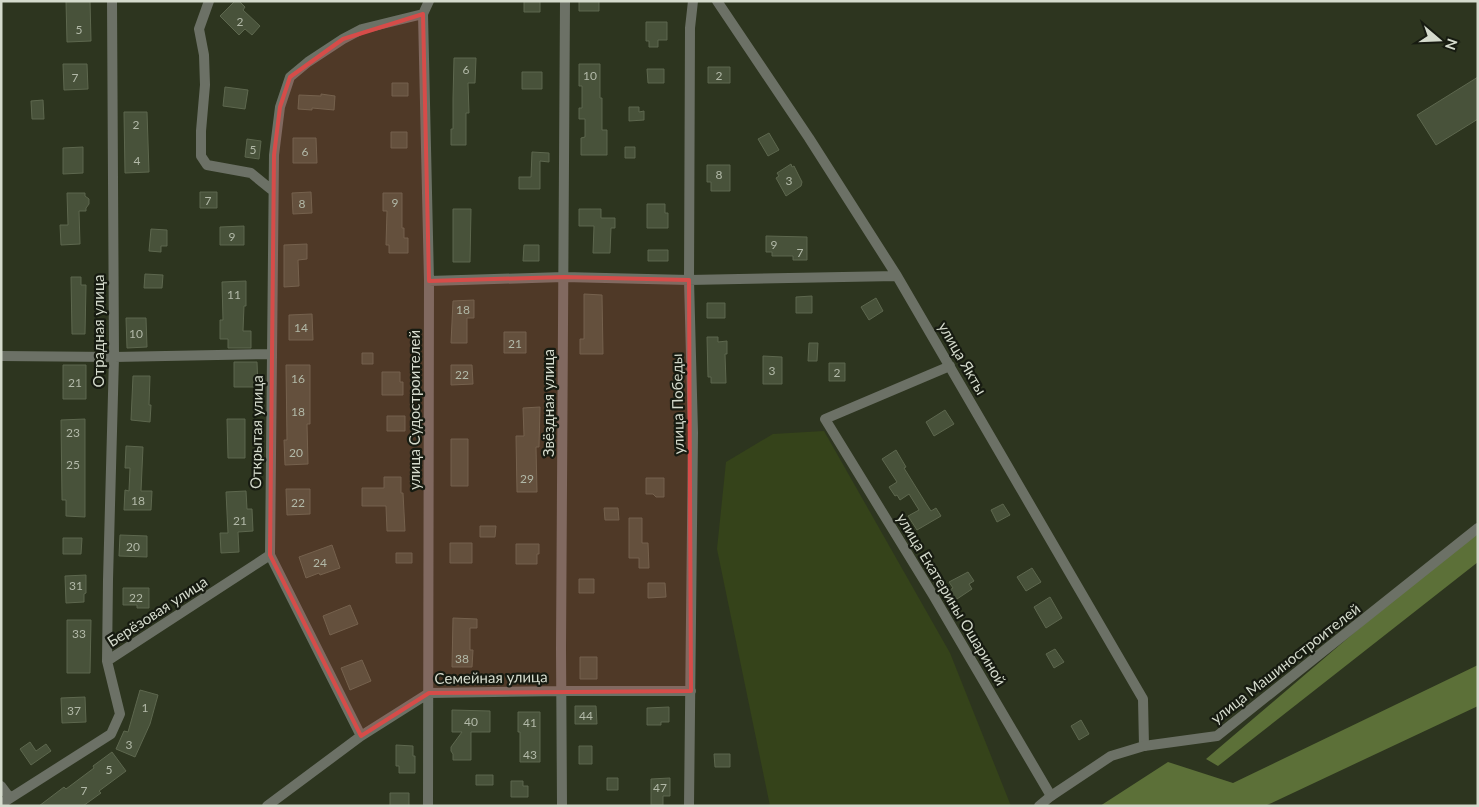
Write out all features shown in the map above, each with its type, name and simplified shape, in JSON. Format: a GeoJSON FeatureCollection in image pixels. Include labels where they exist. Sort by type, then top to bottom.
{"type":"FeatureCollection","features":[{"type":"Feature","properties":{"kind":"street","name":"Отрадная улица"},"geometry":{"type":"LineString","coordinates":[[107,662],[114,357],[112,1]]}},
{"type":"Feature","properties":{"kind":"street"},"geometry":{"type":"LineString","coordinates":[[209,1],[199,29],[204,55],[205,85],[201,156],[207,165],[251,173],[273,191]]}},
{"type":"Feature","properties":{"kind":"street"},"geometry":{"type":"LineString","coordinates":[[423,14],[429,1]]}},
{"type":"Feature","properties":{"kind":"street","name":"Звёздная улица"},"geometry":{"type":"LineString","coordinates":[[562,806],[565,1]]}},
{"type":"Feature","properties":{"kind":"street","name":"улица Победы"},"geometry":{"type":"LineString","coordinates":[[690,806],[693,433],[689,280],[690,28],[693,1]]}},
{"type":"Feature","properties":{"kind":"street","name":"улица Якты"},"geometry":{"type":"LineString","coordinates":[[717,1],[809,138],[897,276],[1143,699],[1144,746]]}},
{"type":"Feature","properties":{"kind":"street","name":"Открытая улица"},"geometry":{"type":"LineString","coordinates":[[361,736],[270,555],[274,155],[280,107],[290,77],[343,38],[362,30],[423,14]]}},
{"type":"Feature","properties":{"kind":"street","name":"улица Судостроителей"},"geometry":{"type":"LineString","coordinates":[[423,14],[429,280],[428,806]]}},
{"type":"Feature","properties":{"kind":"street"},"geometry":{"type":"LineString","coordinates":[[429,280],[564,277],[689,280],[897,276]]}},
{"type":"Feature","properties":{"kind":"street"},"geometry":{"type":"LineString","coordinates":[[1,356],[114,357],[271,354]]}},
{"type":"Feature","properties":{"kind":"street","name":"улица Екатерины Ошариной"},"geometry":{"type":"LineString","coordinates":[[950,366],[825,418],[933,595],[1051,796]]}},
{"type":"Feature","properties":{"kind":"street","name":"улица Машиностроителей"},"geometry":{"type":"LineString","coordinates":[[1039,806],[1111,756],[1144,746],[1217,736],[1478,528]]}},
{"type":"Feature","properties":{"kind":"street","name":"Берёзовая улица"},"geometry":{"type":"LineString","coordinates":[[1,804],[111,734],[120,714],[107,662],[270,555]]}},
{"type":"Feature","properties":{"kind":"street","name":"Семейная улица"},"geometry":{"type":"LineString","coordinates":[[267,806],[361,736],[429,693],[691,691]]}},
{"type":"Feature","properties":{"kind":"street"},"geometry":{"type":"LineString","coordinates":[[1,786],[10,798]]}},
{"type":"Feature","properties":{"kind":"highlighted area"},"geometry":{"type":"Polygon","coordinates":[[[423,14],[429,281],[564,277],[689,280],[691,691],[429,693],[361,736],[270,555],[274,155],[280,107],[290,77],[343,39],[423,14]]]}},
{"type":"Feature","properties":{"kind":"green space"},"geometry":{"type":"Polygon","coordinates":[[[824,431],[950,653],[1011,806],[770,806],[717,549],[726,462],[773,434],[824,431]]]}},
{"type":"Feature","properties":{"kind":"green space"},"geometry":{"type":"Polygon","coordinates":[[[1478,527],[1478,562],[1218,766],[1206,759],[1478,527]]]}},
{"type":"Feature","properties":{"kind":"green space"},"geometry":{"type":"Polygon","coordinates":[[[1478,665],[1478,706],[1265,806],[1100,806],[1168,762],[1233,783],[1478,665]]]}},
{"type":"Feature","properties":{"kind":"building"},"geometry":{"type":"Polygon","coordinates":[[[66,1],[90,1],[91,41],[67,42],[66,1]]]}},
{"type":"Feature","properties":{"kind":"building"},"geometry":{"type":"Polygon","coordinates":[[[235,1],[239,1],[245,7],[243,10],[260,26],[252,35],[245,29],[239,35],[220,16],[235,1]]]}},
{"type":"Feature","properties":{"kind":"building"},"geometry":{"type":"Polygon","coordinates":[[[524,1],[540,1],[540,12],[524,12],[524,1]]]}},
{"type":"Feature","properties":{"kind":"building"},"geometry":{"type":"Polygon","coordinates":[[[579,1],[599,1],[599,11],[579,11],[579,1]]]}},
{"type":"Feature","properties":{"kind":"building"},"geometry":{"type":"Polygon","coordinates":[[[646,22],[667,22],[667,40],[658,40],[658,47],[649,47],[649,41],[646,41],[646,22]]]}},
{"type":"Feature","properties":{"kind":"building"},"geometry":{"type":"Polygon","coordinates":[[[454,58],[476,58],[475,83],[468,83],[469,113],[466,113],[466,145],[451,145],[454,58]]]}},
{"type":"Feature","properties":{"kind":"building"},"geometry":{"type":"Polygon","coordinates":[[[63,64],[87,64],[88,89],[64,90],[63,64]]]}},
{"type":"Feature","properties":{"kind":"building"},"geometry":{"type":"Polygon","coordinates":[[[579,64],[600,64],[602,130],[607,130],[607,155],[581,155],[581,138],[585,137],[585,119],[579,119],[579,108],[582,108],[582,86],[579,86],[579,64]]]}},
{"type":"Feature","properties":{"kind":"building"},"geometry":{"type":"Polygon","coordinates":[[[708,67],[730,67],[730,83],[708,83],[708,67]]]}},
{"type":"Feature","properties":{"kind":"building"},"geometry":{"type":"Polygon","coordinates":[[[647,69],[664,69],[664,83],[648,83],[647,69]]]}},
{"type":"Feature","properties":{"kind":"building"},"geometry":{"type":"Polygon","coordinates":[[[522,72],[542,72],[542,89],[522,89],[522,72]]]}},
{"type":"Feature","properties":{"kind":"building"},"geometry":{"type":"Polygon","coordinates":[[[1478,77],[1478,119],[1436,145],[1417,115],[1478,77]]]}},
{"type":"Feature","properties":{"kind":"building"},"geometry":{"type":"Polygon","coordinates":[[[392,83],[408,83],[408,96],[392,96],[392,83]]]}},
{"type":"Feature","properties":{"kind":"building"},"geometry":{"type":"Polygon","coordinates":[[[225,87],[248,90],[245,109],[223,106],[225,87]]]}},
{"type":"Feature","properties":{"kind":"building"},"geometry":{"type":"Polygon","coordinates":[[[321,94],[335,96],[334,110],[298,109],[299,95],[321,96],[321,94]]]}},
{"type":"Feature","properties":{"kind":"building"},"geometry":{"type":"Polygon","coordinates":[[[43,100],[44,119],[32,119],[31,101],[43,100]]]}},
{"type":"Feature","properties":{"kind":"building"},"geometry":{"type":"Polygon","coordinates":[[[629,107],[639,107],[639,112],[644,111],[644,120],[629,121],[629,107]]]}},
{"type":"Feature","properties":{"kind":"building"},"geometry":{"type":"Polygon","coordinates":[[[124,112],[147,112],[149,172],[125,173],[124,112]]]}},
{"type":"Feature","properties":{"kind":"building"},"geometry":{"type":"Polygon","coordinates":[[[391,132],[407,132],[407,148],[391,148],[391,132]]]}},
{"type":"Feature","properties":{"kind":"building"},"geometry":{"type":"Polygon","coordinates":[[[769,133],[779,150],[768,156],[758,139],[769,133]]]}},
{"type":"Feature","properties":{"kind":"building"},"geometry":{"type":"Polygon","coordinates":[[[293,138],[316,138],[317,163],[293,163],[293,138]]]}},
{"type":"Feature","properties":{"kind":"building"},"geometry":{"type":"Polygon","coordinates":[[[247,139],[261,141],[259,159],[245,157],[247,139]]]}},
{"type":"Feature","properties":{"kind":"building"},"geometry":{"type":"Polygon","coordinates":[[[83,147],[83,173],[63,174],[63,148],[83,147]]]}},
{"type":"Feature","properties":{"kind":"building"},"geometry":{"type":"Polygon","coordinates":[[[625,147],[635,147],[635,158],[625,158],[625,147]]]}},
{"type":"Feature","properties":{"kind":"building"},"geometry":{"type":"Polygon","coordinates":[[[532,152],[549,153],[549,162],[540,161],[540,189],[519,189],[519,177],[531,177],[532,152]]]}},
{"type":"Feature","properties":{"kind":"building"},"geometry":{"type":"Polygon","coordinates":[[[791,164],[792,167],[794,166],[802,182],[801,186],[786,196],[776,178],[779,176],[777,173],[791,164]]]}},
{"type":"Feature","properties":{"kind":"building"},"geometry":{"type":"Polygon","coordinates":[[[707,165],[730,165],[730,191],[711,191],[711,182],[707,182],[707,165]]]}},
{"type":"Feature","properties":{"kind":"building"},"geometry":{"type":"Polygon","coordinates":[[[200,192],[217,192],[217,208],[200,208],[200,192]]]}},
{"type":"Feature","properties":{"kind":"building"},"geometry":{"type":"Polygon","coordinates":[[[311,192],[312,213],[293,214],[292,193],[311,192]]]}},
{"type":"Feature","properties":{"kind":"building"},"geometry":{"type":"Polygon","coordinates":[[[67,193],[85,193],[85,196],[89,199],[86,211],[79,211],[80,244],[61,245],[60,225],[68,225],[67,193]]]}},
{"type":"Feature","properties":{"kind":"building"},"geometry":{"type":"Polygon","coordinates":[[[383,193],[402,193],[402,228],[404,228],[404,238],[408,238],[408,253],[389,253],[389,245],[386,245],[387,211],[383,211],[383,193]]]}},
{"type":"Feature","properties":{"kind":"building"},"geometry":{"type":"Polygon","coordinates":[[[647,204],[665,204],[665,213],[668,213],[668,228],[647,228],[647,204]]]}},
{"type":"Feature","properties":{"kind":"building"},"geometry":{"type":"Polygon","coordinates":[[[453,209],[471,209],[470,262],[453,262],[453,209]]]}},
{"type":"Feature","properties":{"kind":"building"},"geometry":{"type":"Polygon","coordinates":[[[579,209],[601,209],[601,218],[615,218],[615,228],[611,228],[610,253],[593,253],[594,226],[579,226],[579,209]]]}},
{"type":"Feature","properties":{"kind":"building"},"geometry":{"type":"Polygon","coordinates":[[[244,226],[244,245],[220,245],[220,227],[244,226]]]}},
{"type":"Feature","properties":{"kind":"building"},"geometry":{"type":"Polygon","coordinates":[[[151,229],[167,230],[167,246],[161,246],[161,252],[149,251],[151,229]]]}},
{"type":"Feature","properties":{"kind":"building"},"geometry":{"type":"Polygon","coordinates":[[[766,236],[807,237],[807,260],[793,260],[793,256],[772,256],[772,252],[766,252],[766,236]]]}},
{"type":"Feature","properties":{"kind":"building"},"geometry":{"type":"Polygon","coordinates":[[[307,244],[307,259],[298,260],[299,286],[284,287],[284,245],[307,244]]]}},
{"type":"Feature","properties":{"kind":"building"},"geometry":{"type":"Polygon","coordinates":[[[524,245],[539,245],[539,261],[523,261],[524,245]]]}},
{"type":"Feature","properties":{"kind":"building"},"geometry":{"type":"Polygon","coordinates":[[[648,250],[668,250],[668,261],[648,261],[648,250]]]}},
{"type":"Feature","properties":{"kind":"building"},"geometry":{"type":"Polygon","coordinates":[[[145,274],[163,275],[162,288],[144,288],[145,274]]]}},
{"type":"Feature","properties":{"kind":"building"},"geometry":{"type":"Polygon","coordinates":[[[71,277],[81,277],[81,285],[86,285],[85,334],[72,334],[71,277]]]}},
{"type":"Feature","properties":{"kind":"building"},"geometry":{"type":"Polygon","coordinates":[[[246,281],[243,331],[251,331],[251,348],[228,348],[228,339],[220,339],[220,320],[223,320],[222,282],[246,281]]]}},
{"type":"Feature","properties":{"kind":"building"},"geometry":{"type":"Polygon","coordinates":[[[584,294],[602,295],[603,354],[580,354],[580,339],[584,339],[584,294]]]}},
{"type":"Feature","properties":{"kind":"building"},"geometry":{"type":"Polygon","coordinates":[[[812,296],[812,313],[796,313],[796,297],[812,296]]]}},
{"type":"Feature","properties":{"kind":"building"},"geometry":{"type":"Polygon","coordinates":[[[876,298],[883,311],[869,320],[861,307],[876,298]]]}},
{"type":"Feature","properties":{"kind":"building"},"geometry":{"type":"Polygon","coordinates":[[[474,300],[474,318],[467,318],[467,343],[451,343],[453,301],[474,300]]]}},
{"type":"Feature","properties":{"kind":"building"},"geometry":{"type":"Polygon","coordinates":[[[707,303],[725,303],[725,318],[707,318],[707,303]]]}},
{"type":"Feature","properties":{"kind":"building"},"geometry":{"type":"Polygon","coordinates":[[[312,314],[313,340],[289,340],[289,315],[312,314]]]}},
{"type":"Feature","properties":{"kind":"building"},"geometry":{"type":"Polygon","coordinates":[[[126,318],[146,318],[147,347],[127,348],[126,318]]]}},
{"type":"Feature","properties":{"kind":"building"},"geometry":{"type":"Polygon","coordinates":[[[504,332],[526,332],[526,353],[504,353],[504,332]]]}},
{"type":"Feature","properties":{"kind":"building"},"geometry":{"type":"Polygon","coordinates":[[[707,337],[718,337],[718,342],[727,341],[727,354],[725,354],[726,383],[711,383],[711,377],[708,377],[707,337]]]}},
{"type":"Feature","properties":{"kind":"building"},"geometry":{"type":"Polygon","coordinates":[[[809,343],[818,343],[817,361],[808,361],[809,343]]]}},
{"type":"Feature","properties":{"kind":"building"},"geometry":{"type":"Polygon","coordinates":[[[362,353],[373,353],[373,364],[362,364],[362,353]]]}},
{"type":"Feature","properties":{"kind":"building"},"geometry":{"type":"Polygon","coordinates":[[[763,356],[782,357],[782,384],[763,384],[763,356]]]}},
{"type":"Feature","properties":{"kind":"building"},"geometry":{"type":"Polygon","coordinates":[[[234,362],[257,362],[258,387],[234,387],[234,362]]]}},
{"type":"Feature","properties":{"kind":"building"},"geometry":{"type":"Polygon","coordinates":[[[829,363],[845,363],[845,381],[829,381],[829,363]]]}},
{"type":"Feature","properties":{"kind":"building"},"geometry":{"type":"Polygon","coordinates":[[[63,365],[86,365],[86,399],[63,399],[63,365]]]}},
{"type":"Feature","properties":{"kind":"building"},"geometry":{"type":"Polygon","coordinates":[[[286,365],[310,365],[310,424],[307,424],[308,464],[285,465],[284,440],[287,440],[286,365]]]}},
{"type":"Feature","properties":{"kind":"building"},"geometry":{"type":"Polygon","coordinates":[[[451,365],[472,365],[473,384],[451,385],[451,365]]]}},
{"type":"Feature","properties":{"kind":"building"},"geometry":{"type":"Polygon","coordinates":[[[382,372],[400,372],[400,382],[403,382],[403,395],[382,395],[382,372]]]}},
{"type":"Feature","properties":{"kind":"building"},"geometry":{"type":"Polygon","coordinates":[[[133,376],[150,376],[150,422],[131,420],[133,376]]]}},
{"type":"Feature","properties":{"kind":"building"},"geometry":{"type":"Polygon","coordinates":[[[540,407],[539,447],[536,447],[537,492],[517,492],[516,436],[524,436],[523,408],[540,407]]]}},
{"type":"Feature","properties":{"kind":"building"},"geometry":{"type":"Polygon","coordinates":[[[945,410],[954,424],[934,436],[926,422],[945,410]]]}},
{"type":"Feature","properties":{"kind":"building"},"geometry":{"type":"Polygon","coordinates":[[[387,416],[405,416],[405,431],[387,431],[387,416]]]}},
{"type":"Feature","properties":{"kind":"building"},"geometry":{"type":"Polygon","coordinates":[[[85,419],[85,517],[66,516],[66,500],[62,500],[61,420],[85,419]]]}},
{"type":"Feature","properties":{"kind":"building"},"geometry":{"type":"Polygon","coordinates":[[[227,419],[245,419],[245,458],[228,458],[227,419]]]}},
{"type":"Feature","properties":{"kind":"building"},"geometry":{"type":"Polygon","coordinates":[[[451,439],[468,439],[468,486],[451,486],[451,439]]]}},
{"type":"Feature","properties":{"kind":"building"},"geometry":{"type":"Polygon","coordinates":[[[126,446],[143,447],[141,491],[152,491],[151,510],[124,510],[125,490],[129,491],[130,468],[125,468],[126,446]]]}},
{"type":"Feature","properties":{"kind":"building"},"geometry":{"type":"Polygon","coordinates":[[[896,450],[906,467],[904,468],[931,511],[936,508],[941,516],[917,530],[908,516],[919,510],[909,494],[900,500],[889,487],[897,482],[882,459],[896,450]]]}},
{"type":"Feature","properties":{"kind":"building"},"geometry":{"type":"Polygon","coordinates":[[[384,477],[401,477],[405,531],[387,531],[386,506],[362,506],[362,488],[384,488],[384,477]]]}},
{"type":"Feature","properties":{"kind":"building"},"geometry":{"type":"Polygon","coordinates":[[[646,478],[664,478],[664,497],[646,494],[646,478]]]}},
{"type":"Feature","properties":{"kind":"building"},"geometry":{"type":"Polygon","coordinates":[[[286,489],[310,489],[310,514],[287,515],[286,489]]]}},
{"type":"Feature","properties":{"kind":"building"},"geometry":{"type":"Polygon","coordinates":[[[246,491],[247,509],[252,509],[253,531],[238,532],[239,552],[221,553],[220,533],[228,533],[226,492],[246,491]]]}},
{"type":"Feature","properties":{"kind":"building"},"geometry":{"type":"Polygon","coordinates":[[[1003,504],[1010,515],[997,522],[991,510],[1003,504]]]}},
{"type":"Feature","properties":{"kind":"building"},"geometry":{"type":"Polygon","coordinates":[[[604,508],[618,508],[619,520],[605,520],[604,508]]]}},
{"type":"Feature","properties":{"kind":"building"},"geometry":{"type":"Polygon","coordinates":[[[629,518],[642,518],[642,543],[648,543],[649,568],[639,568],[639,558],[629,558],[629,518]]]}},
{"type":"Feature","properties":{"kind":"building"},"geometry":{"type":"Polygon","coordinates":[[[480,526],[496,526],[495,537],[480,537],[480,526]]]}},
{"type":"Feature","properties":{"kind":"building"},"geometry":{"type":"Polygon","coordinates":[[[120,535],[147,536],[147,557],[119,556],[120,535]]]}},
{"type":"Feature","properties":{"kind":"building"},"geometry":{"type":"Polygon","coordinates":[[[63,538],[82,538],[81,554],[63,554],[63,538]]]}},
{"type":"Feature","properties":{"kind":"building"},"geometry":{"type":"Polygon","coordinates":[[[450,543],[472,543],[472,563],[450,563],[450,543]]]}},
{"type":"Feature","properties":{"kind":"building"},"geometry":{"type":"Polygon","coordinates":[[[516,544],[539,544],[537,564],[516,564],[516,544]]]}},
{"type":"Feature","properties":{"kind":"building"},"geometry":{"type":"Polygon","coordinates":[[[332,545],[340,568],[306,578],[299,557],[332,545]]]}},
{"type":"Feature","properties":{"kind":"building"},"geometry":{"type":"Polygon","coordinates":[[[396,553],[412,553],[412,563],[396,563],[396,553]]]}},
{"type":"Feature","properties":{"kind":"building"},"geometry":{"type":"Polygon","coordinates":[[[1032,568],[1041,582],[1026,591],[1017,577],[1032,568]]]}},
{"type":"Feature","properties":{"kind":"building"},"geometry":{"type":"Polygon","coordinates":[[[968,572],[974,581],[969,584],[972,589],[954,601],[948,591],[953,588],[949,582],[968,572]]]}},
{"type":"Feature","properties":{"kind":"building"},"geometry":{"type":"Polygon","coordinates":[[[86,575],[84,602],[66,603],[65,576],[86,575]]]}},
{"type":"Feature","properties":{"kind":"building"},"geometry":{"type":"Polygon","coordinates":[[[579,579],[594,579],[594,593],[579,593],[579,579]]]}},
{"type":"Feature","properties":{"kind":"building"},"geometry":{"type":"Polygon","coordinates":[[[648,583],[665,583],[666,597],[648,598],[648,583]]]}},
{"type":"Feature","properties":{"kind":"building"},"geometry":{"type":"Polygon","coordinates":[[[123,588],[149,588],[149,608],[137,608],[137,605],[123,605],[123,588]]]}},
{"type":"Feature","properties":{"kind":"building"},"geometry":{"type":"Polygon","coordinates":[[[1050,597],[1062,618],[1046,628],[1034,607],[1050,597]]]}},
{"type":"Feature","properties":{"kind":"building"},"geometry":{"type":"Polygon","coordinates":[[[350,605],[358,624],[330,635],[323,616],[350,605]]]}},
{"type":"Feature","properties":{"kind":"building"},"geometry":{"type":"Polygon","coordinates":[[[453,618],[477,619],[477,628],[470,628],[470,650],[473,650],[472,667],[452,667],[453,618]]]}},
{"type":"Feature","properties":{"kind":"building"},"geometry":{"type":"Polygon","coordinates":[[[67,620],[91,620],[90,673],[67,673],[67,620]]]}},
{"type":"Feature","properties":{"kind":"building"},"geometry":{"type":"Polygon","coordinates":[[[1055,649],[1064,662],[1054,668],[1046,654],[1055,649]]]}},
{"type":"Feature","properties":{"kind":"building"},"geometry":{"type":"Polygon","coordinates":[[[580,657],[597,657],[597,679],[580,679],[580,657]]]}},
{"type":"Feature","properties":{"kind":"building"},"geometry":{"type":"Polygon","coordinates":[[[362,660],[371,681],[350,690],[341,668],[362,660]]]}},
{"type":"Feature","properties":{"kind":"building"},"geometry":{"type":"Polygon","coordinates":[[[140,690],[158,695],[150,724],[135,757],[116,749],[124,731],[128,732],[140,690]]]}},
{"type":"Feature","properties":{"kind":"building"},"geometry":{"type":"Polygon","coordinates":[[[85,697],[86,722],[62,723],[61,698],[85,697]]]}},
{"type":"Feature","properties":{"kind":"building"},"geometry":{"type":"Polygon","coordinates":[[[575,706],[596,706],[597,724],[575,724],[575,706]]]}},
{"type":"Feature","properties":{"kind":"building"},"geometry":{"type":"Polygon","coordinates":[[[669,707],[669,722],[661,722],[661,725],[647,725],[647,708],[669,707]]]}},
{"type":"Feature","properties":{"kind":"building"},"geometry":{"type":"Polygon","coordinates":[[[452,710],[490,711],[490,732],[471,732],[471,760],[453,760],[451,747],[462,732],[452,732],[452,710]]]}},
{"type":"Feature","properties":{"kind":"building"},"geometry":{"type":"Polygon","coordinates":[[[518,712],[540,712],[540,762],[520,762],[518,712]]]}},
{"type":"Feature","properties":{"kind":"building"},"geometry":{"type":"Polygon","coordinates":[[[1081,720],[1089,734],[1079,740],[1071,726],[1081,720]]]}},
{"type":"Feature","properties":{"kind":"building"},"geometry":{"type":"Polygon","coordinates":[[[30,742],[36,751],[46,744],[51,751],[31,765],[20,749],[30,742]]]}},
{"type":"Feature","properties":{"kind":"building"},"geometry":{"type":"Polygon","coordinates":[[[396,745],[413,746],[415,773],[399,773],[399,766],[396,766],[396,745]]]}},
{"type":"Feature","properties":{"kind":"building"},"geometry":{"type":"Polygon","coordinates":[[[579,746],[592,746],[592,764],[579,764],[579,746]]]}},
{"type":"Feature","properties":{"kind":"building"},"geometry":{"type":"Polygon","coordinates":[[[112,752],[126,771],[99,791],[101,793],[83,806],[39,806],[64,787],[66,789],[112,752]]]}},
{"type":"Feature","properties":{"kind":"building"},"geometry":{"type":"Polygon","coordinates":[[[714,754],[730,754],[730,767],[715,767],[714,754]]]}},
{"type":"Feature","properties":{"kind":"building"},"geometry":{"type":"Polygon","coordinates":[[[476,775],[493,775],[493,785],[476,785],[476,775]]]}},
{"type":"Feature","properties":{"kind":"building"},"geometry":{"type":"Polygon","coordinates":[[[607,778],[618,778],[618,790],[607,790],[607,778]]]}},
{"type":"Feature","properties":{"kind":"building"},"geometry":{"type":"Polygon","coordinates":[[[670,778],[670,796],[663,796],[663,805],[651,805],[651,779],[670,778]]]}},
{"type":"Feature","properties":{"kind":"building"},"geometry":{"type":"Polygon","coordinates":[[[511,781],[523,781],[523,786],[528,786],[528,797],[511,797],[511,781]]]}},
{"type":"Feature","properties":{"kind":"building"},"geometry":{"type":"Polygon","coordinates":[[[390,793],[409,793],[409,806],[390,806],[390,793]]]}}]}
